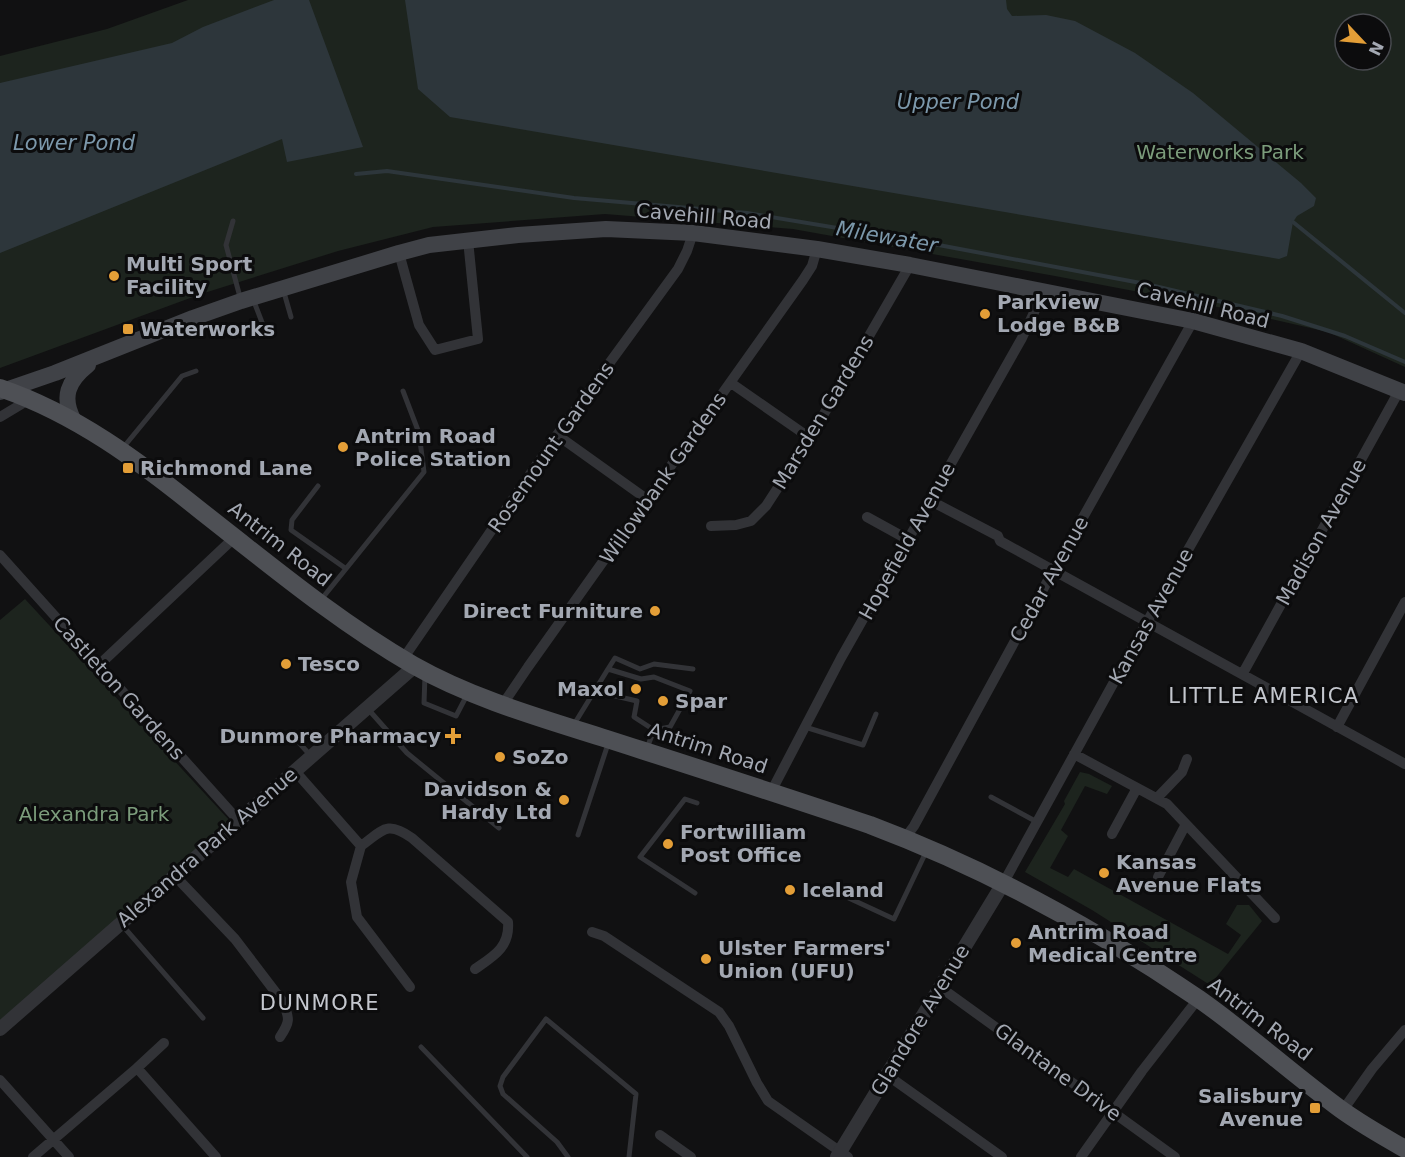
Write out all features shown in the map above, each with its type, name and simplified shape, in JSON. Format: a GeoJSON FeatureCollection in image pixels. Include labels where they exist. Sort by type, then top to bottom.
{"type":"FeatureCollection","features":[{"type":"Feature","properties":{"kind":"main road","name":"Cavehill Road"},"geometry":{"type":"LineString","coordinates":[[2,390],[247,299],[399,252],[468,240],[606,228],[693,233],[817,249],[1193,321],[1301,351],[1402,392]]}},
{"type":"Feature","properties":{"kind":"main road"},"geometry":{"type":"LineString","coordinates":[[74,421],[69,411],[70,385],[73,377],[101,355]]}},
{"type":"Feature","properties":{"kind":"main road","name":"Antrim Road"},"geometry":{"type":"LineString","coordinates":[[2,390],[30,399],[74,421],[121,450],[318,603],[414,665],[468,691],[503,704],[905,838],[1004,882],[1090,929],[1198,999],[1342,1110],[1405,1149]]}},
{"type":"Feature","properties":{"kind":"street","name":"Rosemount Gardens"},"geometry":{"type":"LineString","coordinates":[[414,665],[557,435],[678,269],[693,233]]}},
{"type":"Feature","properties":{"kind":"street"},"geometry":{"type":"LineString","coordinates":[[399,252],[419,325],[435,350],[478,339],[468,240]]}},
{"type":"Feature","properties":{"kind":"street","name":"Willowbank Gardens"},"geometry":{"type":"LineString","coordinates":[[503,704],[812,266],[817,249]]}},
{"type":"Feature","properties":{"kind":"street","name":"Marsden Gardens"},"geometry":{"type":"LineString","coordinates":[[711,526],[736,525],[751,521],[766,507],[810,438],[910,265]]}},
{"type":"Feature","properties":{"kind":"street","name":"Hopefield Avenue"},"geometry":{"type":"LineString","coordinates":[[771,792],[907,539],[1022,338],[1044,291]]}},
{"type":"Feature","properties":{"kind":"street","name":"Cedar Avenue"},"geometry":{"type":"LineString","coordinates":[[905,838],[1193,321]]}},
{"type":"Feature","properties":{"kind":"street","name":"Kansas Avenue"},"geometry":{"type":"LineString","coordinates":[[1004,882],[1147,622],[1301,351]]}},
{"type":"Feature","properties":{"kind":"street"},"geometry":{"type":"LineString","coordinates":[[730,383],[810,438]]}},
{"type":"Feature","properties":{"kind":"street","name":"Madison Avenue"},"geometry":{"type":"LineString","coordinates":[[1243,673],[1402,392]]}},
{"type":"Feature","properties":{"kind":"street"},"geometry":{"type":"LineString","coordinates":[[0,417],[30,399]]}},
{"type":"Feature","properties":{"kind":"street"},"geometry":{"type":"LineString","coordinates":[[557,435],[648,500]]}},
{"type":"Feature","properties":{"kind":"street"},"geometry":{"type":"LineString","coordinates":[[929,500],[998,536],[1000,541],[1053,571],[1243,673],[1405,764]]}},
{"type":"Feature","properties":{"kind":"street"},"geometry":{"type":"LineString","coordinates":[[867,517],[907,539]]}},
{"type":"Feature","properties":{"kind":"street"},"geometry":{"type":"LineString","coordinates":[[99,665],[235,537]]}},
{"type":"Feature","properties":{"kind":"street","name":"Castleton Gardens"},"geometry":{"type":"LineString","coordinates":[[0,555],[238,820]]}},
{"type":"Feature","properties":{"kind":"street"},"geometry":{"type":"LineString","coordinates":[[1337,727],[1405,602]]}},
{"type":"Feature","properties":{"kind":"street","name":"Alexandra Park Avenue"},"geometry":{"type":"LineString","coordinates":[[0,1029],[414,665]]}},
{"type":"Feature","properties":{"kind":"street"},"geometry":{"type":"LineString","coordinates":[[1074,754],[1167,804],[1275,918]]}},
{"type":"Feature","properties":{"kind":"street"},"geometry":{"type":"LineString","coordinates":[[1157,798],[1182,772],[1187,759]]}},
{"type":"Feature","properties":{"kind":"street"},"geometry":{"type":"LineString","coordinates":[[295,771],[361,846]]}},
{"type":"Feature","properties":{"kind":"street"},"geometry":{"type":"LineString","coordinates":[[1112,834],[1137,788]]}},
{"type":"Feature","properties":{"kind":"street"},"geometry":{"type":"LineString","coordinates":[[1158,878],[1186,825]]}},
{"type":"Feature","properties":{"kind":"street"},"geometry":{"type":"LineString","coordinates":[[410,987],[357,917],[351,882],[361,846],[386,828],[399,828],[508,921],[509,935],[496,955],[475,969]]}},
{"type":"Feature","properties":{"kind":"street"},"geometry":{"type":"LineString","coordinates":[[175,876],[235,939],[283,1002],[288,1013],[289,1024],[280,1037]]}},
{"type":"Feature","properties":{"kind":"street","name":"Glandore Avenue"},"geometry":{"type":"LineString","coordinates":[[842,1155],[887,1075],[1004,882]]}},
{"type":"Feature","properties":{"kind":"street"},"geometry":{"type":"LineString","coordinates":[[592,932],[604,936],[718,1012],[729,1026],[768,1101],[842,1155]]}},
{"type":"Feature","properties":{"kind":"street","name":"Glantane Drive"},"geometry":{"type":"LineString","coordinates":[[940,987],[1175,1157]]}},
{"type":"Feature","properties":{"kind":"street"},"geometry":{"type":"LineString","coordinates":[[1081,1157],[1198,999]]}},
{"type":"Feature","properties":{"kind":"street"},"geometry":{"type":"LineString","coordinates":[[1342,1110],[1405,1030]]}},
{"type":"Feature","properties":{"kind":"street"},"geometry":{"type":"LineString","coordinates":[[33,1157],[164,1043]]}},
{"type":"Feature","properties":{"kind":"street"},"geometry":{"type":"LineString","coordinates":[[137,1068],[216,1157]]}},
{"type":"Feature","properties":{"kind":"street"},"geometry":{"type":"LineString","coordinates":[[887,1075],[1002,1157]]}},
{"type":"Feature","properties":{"kind":"street"},"geometry":{"type":"LineString","coordinates":[[0,1080],[69,1157]]}},
{"type":"Feature","properties":{"kind":"street"},"geometry":{"type":"LineString","coordinates":[[660,1135],[691,1157]]}},
{"type":"Feature","properties":{"kind":"lane"},"geometry":{"type":"LineString","coordinates":[[233,221],[226,245],[247,299],[263,325]]}},
{"type":"Feature","properties":{"kind":"lane"},"geometry":{"type":"LineString","coordinates":[[283,287],[291,317]]}},
{"type":"Feature","properties":{"kind":"lane"},"geometry":{"type":"LineString","coordinates":[[121,450],[182,376],[196,371]]}},
{"type":"Feature","properties":{"kind":"lane"},"geometry":{"type":"LineString","coordinates":[[318,603],[424,472],[419,433],[403,391]]}},
{"type":"Feature","properties":{"kind":"lane"},"geometry":{"type":"LineString","coordinates":[[318,486],[291,520],[291,530],[345,568]]}},
{"type":"Feature","properties":{"kind":"lane"},"geometry":{"type":"LineString","coordinates":[[572,728],[615,658],[640,669],[654,664],[693,669]]}},
{"type":"Feature","properties":{"kind":"lane"},"geometry":{"type":"LineString","coordinates":[[414,665],[424,703],[456,716],[468,691]]}},
{"type":"Feature","properties":{"kind":"lane"},"geometry":{"type":"LineString","coordinates":[[594,691],[637,701],[634,717],[654,730],[670,727],[690,691],[654,677],[641,679],[608,669]]}},
{"type":"Feature","properties":{"kind":"lane"},"geometry":{"type":"LineString","coordinates":[[367,707],[407,753],[499,828]]}},
{"type":"Feature","properties":{"kind":"lane"},"geometry":{"type":"LineString","coordinates":[[805,726],[863,745],[876,714]]}},
{"type":"Feature","properties":{"kind":"lane"},"geometry":{"type":"LineString","coordinates":[[646,752],[654,730]]}},
{"type":"Feature","properties":{"kind":"lane"},"geometry":{"type":"LineString","coordinates":[[294,737],[310,757]]}},
{"type":"Feature","properties":{"kind":"lane"},"geometry":{"type":"LineString","coordinates":[[578,835],[609,740]]}},
{"type":"Feature","properties":{"kind":"lane"},"geometry":{"type":"LineString","coordinates":[[991,797],[1037,822]]}},
{"type":"Feature","properties":{"kind":"lane"},"geometry":{"type":"LineString","coordinates":[[695,893],[639,857],[685,799],[697,803]]}},
{"type":"Feature","properties":{"kind":"lane"},"geometry":{"type":"LineString","coordinates":[[840,894],[894,919],[928,848]]}},
{"type":"Feature","properties":{"kind":"lane"},"geometry":{"type":"LineString","coordinates":[[121,923],[203,1018]]}},
{"type":"Feature","properties":{"kind":"lane"},"geometry":{"type":"LineString","coordinates":[[568,1157],[557,1142],[503,1094],[500,1086],[503,1077],[546,1019],[636,1094],[629,1157]]}},
{"type":"Feature","properties":{"kind":"lane"},"geometry":{"type":"LineString","coordinates":[[421,1047],[527,1157]]}},
{"type":"Feature","properties":{"kind":"green space","name":"Waterworks Park"},"geometry":{"type":"Polygon","coordinates":[[[188,0],[1405,0],[1405,367],[1328,332],[1218,307],[793,229],[605,214],[433,227],[338,251],[201,294],[0,368],[0,56],[107,29],[188,0]]]}},
{"type":"Feature","properties":{"kind":"green space","name":"Alexandra Park"},"geometry":{"type":"Polygon","coordinates":[[[25,599],[230,821],[0,1021],[0,620],[25,599]]]}},
{"type":"Feature","properties":{"kind":"green space"},"geometry":{"type":"Polygon","coordinates":[[[1080,772],[1112,786],[1107,794],[1085,786],[1061,830],[1068,836],[1050,868],[1068,877],[1074,869],[1228,954],[1241,935],[1226,924],[1237,905],[1249,905],[1262,921],[1210,985],[1092,910],[1025,872],[1065,804],[1064,801],[1080,772]]]}},
{"type":"Feature","properties":{"kind":"water","name":"Lower Pond"},"geometry":{"type":"Polygon","coordinates":[[[274,0],[309,0],[363,147],[287,162],[282,139],[0,253],[0,83],[172,43],[203,27],[274,0]]]}},
{"type":"Feature","properties":{"kind":"water","name":"Upper Pond"},"geometry":{"type":"Polygon","coordinates":[[[405,0],[1006,0],[1007,9],[1012,16],[1046,15],[1075,21],[1135,53],[1193,93],[1316,198],[1314,206],[1297,216],[1293,222],[1287,256],[1279,259],[450,117],[418,89],[405,0]]]}},
{"type":"Feature","properties":{"kind":"waterway","name":"Milewater"},"geometry":{"type":"LineString","coordinates":[[356,174],[387,171],[574,198],[747,213],[928,243],[1146,284],[1282,316],[1345,336],[1405,362]]}},
{"type":"Feature","properties":{"kind":"waterway"},"geometry":{"type":"LineString","coordinates":[[1293,222],[1405,313]]}},
{"type":"Feature","properties":{"kind":"place","name":"Multi Sport Facility"},"geometry":{"type":"Point","coordinates":[114,276]}},
{"type":"Feature","properties":{"kind":"place","name":"Parkview Lodge B&B"},"geometry":{"type":"Point","coordinates":[985,314]}},
{"type":"Feature","properties":{"kind":"place","name":"Waterworks"},"geometry":{"type":"Point","coordinates":[128,329]}},
{"type":"Feature","properties":{"kind":"place","name":"Antrim Road Police Station"},"geometry":{"type":"Point","coordinates":[343,447]}},
{"type":"Feature","properties":{"kind":"place","name":"Richmond Lane"},"geometry":{"type":"Point","coordinates":[128,468]}},
{"type":"Feature","properties":{"kind":"place","name":"Direct Furniture"},"geometry":{"type":"Point","coordinates":[655,611]}},
{"type":"Feature","properties":{"kind":"place","name":"Tesco"},"geometry":{"type":"Point","coordinates":[286,664]}},
{"type":"Feature","properties":{"kind":"place","name":"Maxol"},"geometry":{"type":"Point","coordinates":[636,689]}},
{"type":"Feature","properties":{"kind":"place","name":"Spar"},"geometry":{"type":"Point","coordinates":[663,701]}},
{"type":"Feature","properties":{"kind":"place","name":"Dunmore Pharmacy"},"geometry":{"type":"Point","coordinates":[453,736]}},
{"type":"Feature","properties":{"kind":"place","name":"SoZo"},"geometry":{"type":"Point","coordinates":[500,757]}},
{"type":"Feature","properties":{"kind":"place","name":"Davidson & Hardy Ltd"},"geometry":{"type":"Point","coordinates":[564,800]}},
{"type":"Feature","properties":{"kind":"place","name":"Fortwilliam Post Office"},"geometry":{"type":"Point","coordinates":[668,844]}},
{"type":"Feature","properties":{"kind":"place","name":"Kansas Avenue Flats"},"geometry":{"type":"Point","coordinates":[1104,873]}},
{"type":"Feature","properties":{"kind":"place","name":"Iceland"},"geometry":{"type":"Point","coordinates":[790,890]}},
{"type":"Feature","properties":{"kind":"place","name":"Antrim Road Medical Centre"},"geometry":{"type":"Point","coordinates":[1016,943]}},
{"type":"Feature","properties":{"kind":"place","name":"Ulster Farmers' Union (UFU)"},"geometry":{"type":"Point","coordinates":[706,959]}},
{"type":"Feature","properties":{"kind":"place","name":"Salisbury Avenue"},"geometry":{"type":"Point","coordinates":[1315,1108]}},
{"type":"Feature","properties":{"kind":"district","name":"LITTLE AMERICA"},"geometry":{"type":"Point","coordinates":[1264,696]}},
{"type":"Feature","properties":{"kind":"district","name":"DUNMORE"},"geometry":{"type":"Point","coordinates":[320,1003]}}]}
